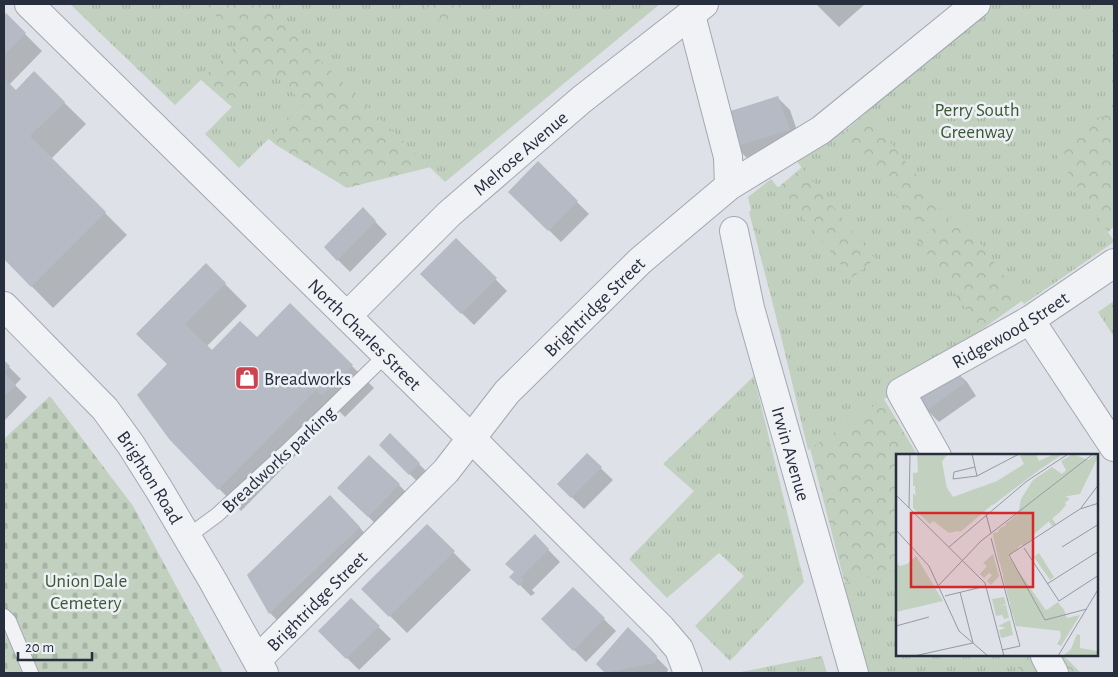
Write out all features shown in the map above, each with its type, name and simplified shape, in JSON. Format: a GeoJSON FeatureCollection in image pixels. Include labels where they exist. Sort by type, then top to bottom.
{"type":"FeatureCollection","features":[{"type":"Feature","properties":{"kind":"street","name":"North Charles Street"},"geometry":{"type":"LineString","coordinates":[[29,4],[471,438],[661,628],[679,649],[682,672]]}},
{"type":"Feature","properties":{"kind":"street","name":"Brightridge Street"},"geometry":{"type":"LineString","coordinates":[[260,666],[446,471],[507,392],[640,261],[729,186],[821,130],[976,4]]}},
{"type":"Feature","properties":{"kind":"street","name":"Melrose Avenue"},"geometry":{"type":"LineString","coordinates":[[347,316],[457,208],[581,100],[697,9]]}},
{"type":"Feature","properties":{"kind":"street"},"geometry":{"type":"LineString","coordinates":[[697,9],[728,157],[729,186]]}},
{"type":"Feature","properties":{"kind":"street","name":"Irwin Avenue"},"geometry":{"type":"LineString","coordinates":[[734,231],[750,308],[854,673]]}},
{"type":"Feature","properties":{"kind":"street","name":"Ridgewood Street"},"geometry":{"type":"LineString","coordinates":[[936,454],[901,392],[1030,320],[1114,262]]}},
{"type":"Feature","properties":{"kind":"street","name":"Brighton Road"},"geometry":{"type":"LineString","coordinates":[[4,306],[105,409],[136,452],[187,537],[260,666]]}},
{"type":"Feature","properties":{"kind":"street"},"geometry":{"type":"LineString","coordinates":[[1030,320],[1114,447]]}},
{"type":"Feature","properties":{"kind":"street"},"geometry":{"type":"LineString","coordinates":[[1046,657],[1054,673]]}},
{"type":"Feature","properties":{"kind":"lane","name":"Breadworks parking"},"geometry":{"type":"LineString","coordinates":[[187,537],[217,515],[285,453],[386,355]]}},
{"type":"Feature","properties":{"kind":"lane"},"geometry":{"type":"LineString","coordinates":[[4,616],[9,621],[31,673]]}},
{"type":"Feature","properties":{"kind":"green space"},"geometry":{"type":"Polygon","coordinates":[[[70,4],[204,4],[241,41],[175,105],[70,4]]]}},
{"type":"Feature","properties":{"kind":"green space"},"geometry":{"type":"Polygon","coordinates":[[[120,4],[643,4],[471,157],[347,188],[276,145],[149,35],[120,4]]]}},
{"type":"Feature","properties":{"kind":"green space"},"geometry":{"type":"Polygon","coordinates":[[[262,4],[422,4],[446,28],[475,4],[660,4],[445,182],[262,4]]]}},
{"type":"Feature","properties":{"kind":"green space","name":"Perry South Greenway"},"geometry":{"type":"Polygon","coordinates":[[[986,4],[1114,4],[1114,226],[1085,256],[884,399],[917,454],[896,454],[896,657],[1065,657],[1081,673],[868,673],[749,212],[983,14],[986,4]]]}},
{"type":"Feature","properties":{"kind":"green space","name":"Perry South Greenway"},"geometry":{"type":"Polygon","coordinates":[[[994,4],[1114,4],[1114,109],[1053,150],[1114,242],[1024,304],[958,212],[917,239],[982,333],[808,450],[748,197],[771,179],[852,278],[875,259],[795,159],[838,125],[919,224],[942,206],[861,107],[994,4]]]}},
{"type":"Feature","properties":{"kind":"green space"},"geometry":{"type":"Polygon","coordinates":[[[269,69],[304,104],[239,168],[205,134],[269,69]]]}},
{"type":"Feature","properties":{"kind":"green space"},"geometry":{"type":"Polygon","coordinates":[[[1114,301],[1114,337],[1098,312],[1114,301]]]}},
{"type":"Feature","properties":{"kind":"green space"},"geometry":{"type":"Polygon","coordinates":[[[754,376],[804,582],[730,661],[695,626],[744,576],[719,553],[667,598],[629,559],[694,491],[663,464],[754,376]]]}},
{"type":"Feature","properties":{"kind":"green space","name":"Union Dale Cemetery"},"geometry":{"type":"Polygon","coordinates":[[[50,396],[133,506],[223,673],[4,673],[4,439],[50,396]]]}},
{"type":"Feature","properties":{"kind":"green space"},"geometry":{"type":"Polygon","coordinates":[[[896,570],[896,657],[1013,657],[1021,673],[864,673],[842,584],[896,570]]]}},
{"type":"Feature","properties":{"kind":"green space"},"geometry":{"type":"Polygon","coordinates":[[[822,656],[827,673],[736,673],[822,656]]]}},
{"type":"Feature","properties":{"kind":"building"},"geometry":{"type":"Polygon","coordinates":[[[6,13],[26,33],[4,56],[4,16],[6,13]]]}},
{"type":"Feature","properties":{"kind":"building"},"geometry":{"type":"Polygon","coordinates":[[[34,71],[65,102],[30,136],[106,212],[31,287],[4,259],[4,78],[16,90],[34,71]]]}},
{"type":"Feature","properties":{"kind":"building"},"geometry":{"type":"Polygon","coordinates":[[[778,96],[790,130],[734,147],[724,113],[778,96]]]}},
{"type":"Feature","properties":{"kind":"building"},"geometry":{"type":"Polygon","coordinates":[[[538,161],[578,201],[548,231],[508,192],[538,161]]]}},
{"type":"Feature","properties":{"kind":"building"},"geometry":{"type":"Polygon","coordinates":[[[363,207],[376,221],[337,261],[324,247],[363,207]]]}},
{"type":"Feature","properties":{"kind":"building"},"geometry":{"type":"Polygon","coordinates":[[[456,238],[497,278],[461,314],[420,274],[456,238]]]}},
{"type":"Feature","properties":{"kind":"building","name":"Breadworks"},"geometry":{"type":"Polygon","coordinates":[[[206,263],[226,283],[185,324],[212,350],[240,321],[257,337],[290,303],[353,365],[322,396],[316,390],[218,490],[169,439],[137,395],[167,364],[136,334],[206,263]]]}},
{"type":"Feature","properties":{"kind":"building"},"geometry":{"type":"Polygon","coordinates":[[[4,360],[10,366],[4,373],[4,360]]]}},
{"type":"Feature","properties":{"kind":"building"},"geometry":{"type":"Polygon","coordinates":[[[955,369],[965,383],[926,411],[916,396],[955,369]]]}},
{"type":"Feature","properties":{"kind":"building"},"geometry":{"type":"Polygon","coordinates":[[[5,373],[16,385],[4,397],[4,375],[5,373]]]}},
{"type":"Feature","properties":{"kind":"building"},"geometry":{"type":"Polygon","coordinates":[[[390,433],[420,463],[409,475],[379,445],[390,433]]]}},
{"type":"Feature","properties":{"kind":"building"},"geometry":{"type":"Polygon","coordinates":[[[587,453],[602,467],[571,498],[557,484],[587,453]]]}},
{"type":"Feature","properties":{"kind":"building"},"geometry":{"type":"Polygon","coordinates":[[[369,455],[400,484],[368,517],[337,488],[369,455]]]}},
{"type":"Feature","properties":{"kind":"building"},"geometry":{"type":"Polygon","coordinates":[[[330,495],[360,527],[269,614],[247,575],[330,495]]]}},
{"type":"Feature","properties":{"kind":"building"},"geometry":{"type":"Polygon","coordinates":[[[427,524],[455,551],[389,617],[361,589],[427,524]]]}},
{"type":"Feature","properties":{"kind":"building"},"geometry":{"type":"Polygon","coordinates":[[[535,534],[549,549],[521,577],[524,580],[519,586],[509,577],[514,572],[505,564],[535,534]]]}},
{"type":"Feature","properties":{"kind":"building"},"geometry":{"type":"Polygon","coordinates":[[[573,587],[605,618],[573,651],[541,619],[573,587]]]}},
{"type":"Feature","properties":{"kind":"building"},"geometry":{"type":"Polygon","coordinates":[[[351,598],[380,626],[346,659],[318,631],[351,598]]]}},
{"type":"Feature","properties":{"kind":"building"},"geometry":{"type":"Polygon","coordinates":[[[628,627],[657,656],[655,663],[605,673],[596,664],[628,627]]]}},
{"type":"Feature","properties":{"kind":"place","name":"Breadworks"},"geometry":{"type":"Point","coordinates":[247,378]}}]}
